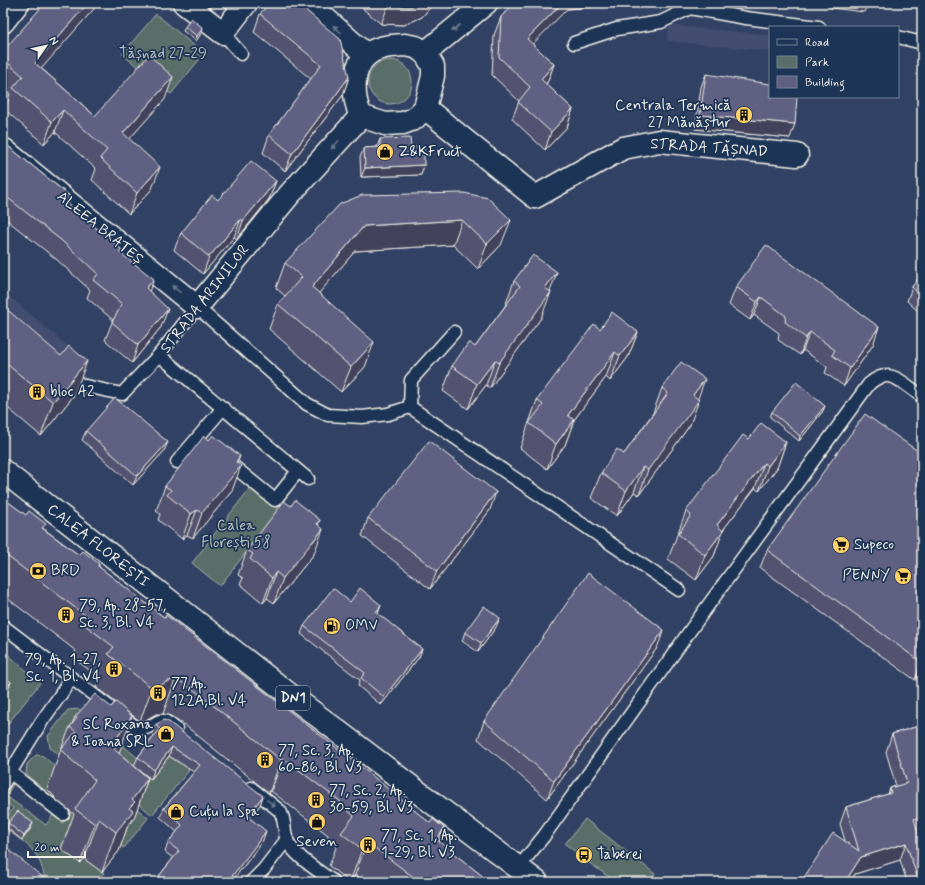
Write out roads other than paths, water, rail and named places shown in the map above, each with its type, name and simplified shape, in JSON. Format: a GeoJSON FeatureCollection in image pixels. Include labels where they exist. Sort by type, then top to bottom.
{"type":"FeatureCollection","features":[{"type":"Feature","properties":{"kind":"street"},"geometry":{"type":"LineString","coordinates":[[3,22],[18,3]]}},
{"type":"Feature","properties":{"kind":"street"},"geometry":{"type":"LineString","coordinates":[[184,3],[223,33],[246,3]]}},
{"type":"Feature","properties":{"kind":"street"},"geometry":{"type":"LineString","coordinates":[[308,3],[366,55]]}},
{"type":"Feature","properties":{"kind":"street"},"geometry":{"type":"LineString","coordinates":[[425,53],[486,3]]}},
{"type":"Feature","properties":{"kind":"street"},"geometry":{"type":"LineString","coordinates":[[406,45],[416,47],[425,53],[433,66],[433,76],[425,108],[414,119],[403,123],[385,124],[361,116],[355,97],[354,80],[358,66],[366,55],[376,49],[388,46],[406,45]]}},
{"type":"Feature","properties":{"kind":"street","name":"STRADA TĂȘNAD"},"geometry":{"type":"LineString","coordinates":[[425,108],[535,197],[623,148],[639,144],[659,141],[797,155]]}},
{"type":"Feature","properties":{"kind":"street","name":"STRADA ARINILOR"},"geometry":{"type":"LineString","coordinates":[[197,307],[289,195],[361,116]]}},
{"type":"Feature","properties":{"kind":"street","name":"ALEEA BRATEȘ"},"geometry":{"type":"LineString","coordinates":[[3,149],[197,307]]}},
{"type":"Feature","properties":{"kind":"street","name":"CALEA FLOREȘTI"},"geometry":{"type":"LineString","coordinates":[[3,471],[307,708],[537,882]]}},
{"type":"Feature","properties":{"kind":"lane"},"geometry":{"type":"LineString","coordinates":[[574,43],[617,28],[661,22],[690,5],[746,18],[811,26]]}},
{"type":"Feature","properties":{"kind":"lane"},"geometry":{"type":"LineString","coordinates":[[223,33],[241,54]]}},
{"type":"Feature","properties":{"kind":"lane"},"geometry":{"type":"LineString","coordinates":[[899,37],[922,43]]}},
{"type":"Feature","properties":{"kind":"lane"},"geometry":{"type":"LineString","coordinates":[[197,307],[307,404],[328,415],[362,417],[388,414],[410,407]]}},
{"type":"Feature","properties":{"kind":"lane","name":"STRADA ARINILOR"},"geometry":{"type":"LineString","coordinates":[[197,307],[159,355],[308,479]]}},
{"type":"Feature","properties":{"kind":"lane"},"geometry":{"type":"LineString","coordinates":[[410,407],[410,380],[454,332]]}},
{"type":"Feature","properties":{"kind":"lane"},"geometry":{"type":"LineString","coordinates":[[57,365],[81,385],[122,394],[159,355]]}},
{"type":"Feature","properties":{"kind":"lane"},"geometry":{"type":"LineString","coordinates":[[518,868],[544,836],[704,611],[869,384],[876,378],[883,375],[896,378],[920,395]]}},
{"type":"Feature","properties":{"kind":"lane"},"geometry":{"type":"LineString","coordinates":[[410,407],[679,590]]}},
{"type":"Feature","properties":{"kind":"lane"},"geometry":{"type":"LineString","coordinates":[[177,462],[223,408]]}},
{"type":"Feature","properties":{"kind":"lane"},"geometry":{"type":"LineString","coordinates":[[198,437],[275,500],[298,471]]}},
{"type":"Feature","properties":{"kind":"lane"},"geometry":{"type":"LineString","coordinates":[[3,626],[137,728],[142,730],[160,721],[164,721],[187,738]]}},
{"type":"Feature","properties":{"kind":"lane"},"geometry":{"type":"LineString","coordinates":[[3,784],[71,678]]}},
{"type":"Feature","properties":{"kind":"lane"},"geometry":{"type":"LineString","coordinates":[[11,773],[63,814]]}},
{"type":"Feature","properties":{"kind":"lane"},"geometry":{"type":"LineString","coordinates":[[239,779],[280,811],[287,839],[298,854],[334,882]]}},
{"type":"Feature","properties":{"kind":"lane"},"geometry":{"type":"LineString","coordinates":[[251,882],[264,869],[287,839]]}},
{"type":"Feature","properties":{"kind":"place","name":"Centrala Termică 27 Mănăștur"},"geometry":{"type":"Point","coordinates":[744,115]}},
{"type":"Feature","properties":{"kind":"place","name":"Z&KFruct"},"geometry":{"type":"Point","coordinates":[385,152]}},
{"type":"Feature","properties":{"kind":"place","name":"bloc A2"},"geometry":{"type":"Point","coordinates":[37,392]}},
{"type":"Feature","properties":{"kind":"place","name":"Supeco"},"geometry":{"type":"Point","coordinates":[841,545]}},
{"type":"Feature","properties":{"kind":"place","name":"BRD"},"geometry":{"type":"Point","coordinates":[38,571]}},
{"type":"Feature","properties":{"kind":"place","name":"PENNY"},"geometry":{"type":"Point","coordinates":[903,576]}},
{"type":"Feature","properties":{"kind":"place","name":"79, Ap. 28-57, Sc. 3, Bl. V4"},"geometry":{"type":"Point","coordinates":[66,615]}},
{"type":"Feature","properties":{"kind":"place","name":"OMV"},"geometry":{"type":"Point","coordinates":[332,626]}},
{"type":"Feature","properties":{"kind":"place","name":"79, Ap. 1-27, Sc. 1, Bl. V4"},"geometry":{"type":"Point","coordinates":[114,669]}},
{"type":"Feature","properties":{"kind":"place","name":"77,Ap. 122A,Bl. V4"},"geometry":{"type":"Point","coordinates":[158,693]}},
{"type":"Feature","properties":{"kind":"place","name":"SC Roxana & Ioana SRL"},"geometry":{"type":"Point","coordinates":[166,734]}},
{"type":"Feature","properties":{"kind":"place","name":"77, Sc. 3, Ap. 60-86, Bl. V3"},"geometry":{"type":"Point","coordinates":[265,760]}},
{"type":"Feature","properties":{"kind":"place","name":"77, Sc. 2, Ap. 30-59, Bl. V3"},"geometry":{"type":"Point","coordinates":[316,800]}},
{"type":"Feature","properties":{"kind":"place","name":"Cuțu la Spa"},"geometry":{"type":"Point","coordinates":[176,812]}},
{"type":"Feature","properties":{"kind":"place","name":"Seven"},"geometry":{"type":"Point","coordinates":[317,822]}},
{"type":"Feature","properties":{"kind":"place","name":"77, Sc. 1, Ap. 1-29, Bl. V3"},"geometry":{"type":"Point","coordinates":[368,845]}},
{"type":"Feature","properties":{"kind":"place","name":"Taberei"},"geometry":{"type":"Point","coordinates":[584,855]}},
{"type":"Feature","properties":{"kind":"park label","name":"Tășnad 27-29"},"geometry":{"type":"Point","coordinates":[163,54]}},
{"type":"Feature","properties":{"kind":"park label","name":"Calea Florești 58"},"geometry":{"type":"Point","coordinates":[236,534]}}]}
